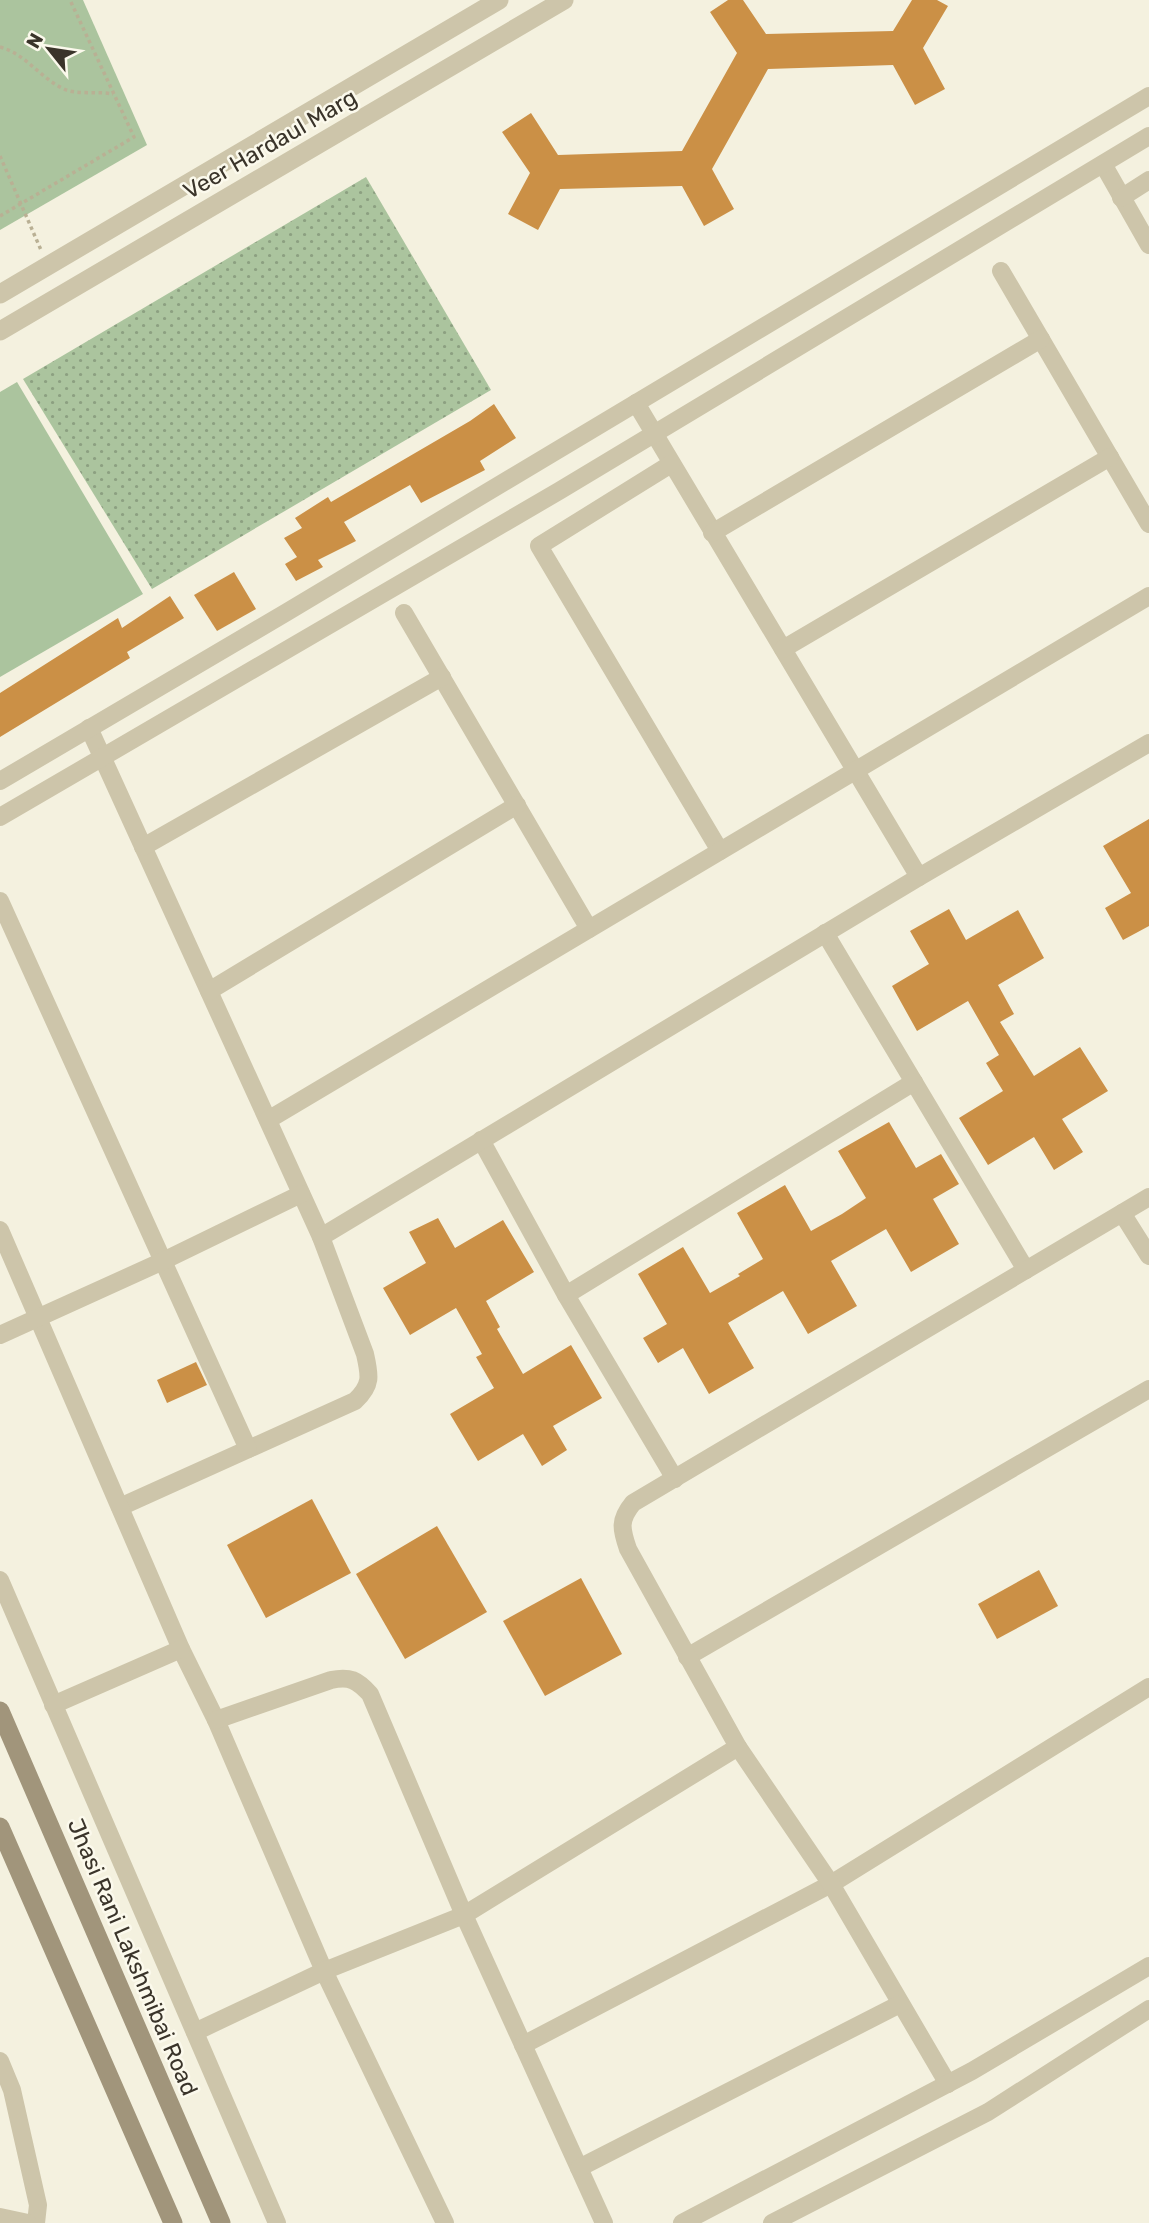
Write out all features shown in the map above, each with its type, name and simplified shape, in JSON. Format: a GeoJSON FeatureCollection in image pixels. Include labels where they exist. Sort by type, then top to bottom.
{"type":"FeatureCollection","features":[{"type":"Feature","properties":{"kind":"main road","name":"Jhasi Rani Lakshmibai Road"},"geometry":{"type":"LineString","coordinates":[[0,1711],[221,2223]]}},
{"type":"Feature","properties":{"kind":"main road"},"geometry":{"type":"LineString","coordinates":[[0,1826],[173,2223]]}},
{"type":"Feature","properties":{"kind":"street","name":"Veer Hardaul Marg"},"geometry":{"type":"LineString","coordinates":[[0,294],[499,0]]}},
{"type":"Feature","properties":{"kind":"street","name":"Veer Hardaul Marg"},"geometry":{"type":"LineString","coordinates":[[0,331],[564,0]]}},
{"type":"Feature","properties":{"kind":"street"},"geometry":{"type":"LineString","coordinates":[[0,781],[1149,96]]}},
{"type":"Feature","properties":{"kind":"street"},"geometry":{"type":"LineString","coordinates":[[0,817],[655,433],[1149,136]]}},
{"type":"Feature","properties":{"kind":"street"},"geometry":{"type":"LineString","coordinates":[[1103,164],[1149,245]]}},
{"type":"Feature","properties":{"kind":"street"},"geometry":{"type":"LineString","coordinates":[[1121,198],[1149,180]]}},
{"type":"Feature","properties":{"kind":"street"},"geometry":{"type":"LineString","coordinates":[[1001,271],[1149,524]]}},
{"type":"Feature","properties":{"kind":"street"},"geometry":{"type":"LineString","coordinates":[[712,533],[1041,339]]}},
{"type":"Feature","properties":{"kind":"street"},"geometry":{"type":"LineString","coordinates":[[636,403],[919,877]]}},
{"type":"Feature","properties":{"kind":"street"},"geometry":{"type":"LineString","coordinates":[[783,649],[1110,457]]}},
{"type":"Feature","properties":{"kind":"street"},"geometry":{"type":"LineString","coordinates":[[671,464],[539,546],[720,851]]}},
{"type":"Feature","properties":{"kind":"street"},"geometry":{"type":"LineString","coordinates":[[268,1120],[1149,597]]}},
{"type":"Feature","properties":{"kind":"street"},"geometry":{"type":"LineString","coordinates":[[404,613],[589,929]]}},
{"type":"Feature","properties":{"kind":"street"},"geometry":{"type":"LineString","coordinates":[[143,847],[442,677]]}},
{"type":"Feature","properties":{"kind":"street"},"geometry":{"type":"LineString","coordinates":[[89,729],[321,1237],[365,1354],[369,1373],[366,1390],[355,1401],[120,1507]]}},
{"type":"Feature","properties":{"kind":"street"},"geometry":{"type":"LineString","coordinates":[[321,1237],[825,933],[1149,743]]}},
{"type":"Feature","properties":{"kind":"street"},"geometry":{"type":"LineString","coordinates":[[209,991],[517,806]]}},
{"type":"Feature","properties":{"kind":"street"},"geometry":{"type":"LineString","coordinates":[[0,901],[248,1449]]}},
{"type":"Feature","properties":{"kind":"street"},"geometry":{"type":"LineString","coordinates":[[825,933],[1026,1270]]}},
{"type":"Feature","properties":{"kind":"street"},"geometry":{"type":"LineString","coordinates":[[566,1295],[914,1082]]}},
{"type":"Feature","properties":{"kind":"street"},"geometry":{"type":"LineString","coordinates":[[481,1140],[566,1295],[675,1479]]}},
{"type":"Feature","properties":{"kind":"street"},"geometry":{"type":"LineString","coordinates":[[0,1335],[163,1261],[301,1194]]}},
{"type":"Feature","properties":{"kind":"street"},"geometry":{"type":"LineString","coordinates":[[948,2084],[831,1884],[738,1747],[628,1549],[621,1528],[625,1513],[633,1503],[1149,1197]]}},
{"type":"Feature","properties":{"kind":"street"},"geometry":{"type":"LineString","coordinates":[[1122,1213],[1149,1256]]}},
{"type":"Feature","properties":{"kind":"street"},"geometry":{"type":"LineString","coordinates":[[0,1230],[324,1971],[445,2223]]}},
{"type":"Feature","properties":{"kind":"street"},"geometry":{"type":"LineString","coordinates":[[687,1657],[1149,1389]]}},
{"type":"Feature","properties":{"kind":"street"},"geometry":{"type":"LineString","coordinates":[[0,1580],[277,2223]]}},
{"type":"Feature","properties":{"kind":"street"},"geometry":{"type":"LineString","coordinates":[[54,1705],[181,1649]]}},
{"type":"Feature","properties":{"kind":"street"},"geometry":{"type":"LineString","coordinates":[[216,1720],[346,1677],[358,1681],[369,1694],[464,1915],[579,2168],[600,2222]]}},
{"type":"Feature","properties":{"kind":"street"},"geometry":{"type":"LineString","coordinates":[[523,2046],[831,1884],[1149,1687]]}},
{"type":"Feature","properties":{"kind":"street"},"geometry":{"type":"LineString","coordinates":[[195,2032],[324,1971],[464,1915],[738,1747]]}},
{"type":"Feature","properties":{"kind":"street"},"geometry":{"type":"LineString","coordinates":[[682,2223],[948,2084],[1149,1966]]}},
{"type":"Feature","properties":{"kind":"street"},"geometry":{"type":"LineString","coordinates":[[579,2168],[901,2004]]}},
{"type":"Feature","properties":{"kind":"street"},"geometry":{"type":"LineString","coordinates":[[772,2223],[988,2112],[1149,2009]]}},
{"type":"Feature","properties":{"kind":"street"},"geometry":{"type":"LineString","coordinates":[[0,2061],[12,2090],[38,2205],[36,2223]]}},
{"type":"Feature","properties":{"kind":"street"},"geometry":{"type":"LineString","coordinates":[[0,2217],[28,2223]]}},
{"type":"Feature","properties":{"kind":"path"},"geometry":{"type":"LineString","coordinates":[[0,216],[134,137],[70,0]]}},
{"type":"Feature","properties":{"kind":"path"},"geometry":{"type":"LineString","coordinates":[[0,47],[22,56],[66,91],[99,91],[113,94]]}},
{"type":"Feature","properties":{"kind":"path"},"geometry":{"type":"LineString","coordinates":[[0,156],[48,265]]}},
{"type":"Feature","properties":{"kind":"green space"},"geometry":{"type":"Polygon","coordinates":[[[0,0],[83,0],[147,145],[0,230],[0,0]]]}},
{"type":"Feature","properties":{"kind":"green space"},"geometry":{"type":"Polygon","coordinates":[[[366,177],[491,390],[152,589],[23,379],[366,177]]]}},
{"type":"Feature","properties":{"kind":"green space"},"geometry":{"type":"Polygon","coordinates":[[[17,382],[143,594],[0,677],[0,392],[17,382]]]}},
{"type":"Feature","properties":{"kind":"building"},"geometry":{"type":"Polygon","coordinates":[[[728,0],[743,0],[766,34],[893,31],[912,0],[937,0],[948,6],[923,48],[945,89],[915,105],[893,65],[768,69],[712,169],[734,209],[704,226],[682,186],[560,189],[538,230],[508,214],[530,173],[502,132],[531,113],[558,155],[682,151],[737,53],[710,12],[728,0]]]}},
{"type":"Feature","properties":{"kind":"building"},"geometry":{"type":"Polygon","coordinates":[[[494,404],[516,438],[480,461],[485,470],[421,503],[410,485],[344,522],[356,541],[318,560],[323,567],[296,581],[285,564],[297,557],[284,538],[302,528],[295,518],[328,497],[331,502],[470,421],[494,404]]]}},
{"type":"Feature","properties":{"kind":"building"},"geometry":{"type":"Polygon","coordinates":[[[234,572],[256,609],[217,631],[194,595],[234,572]]]}},
{"type":"Feature","properties":{"kind":"building"},"geometry":{"type":"Polygon","coordinates":[[[170,596],[184,618],[127,652],[130,658],[0,737],[0,693],[118,618],[122,628],[170,596]]]}},
{"type":"Feature","properties":{"kind":"building"},"geometry":{"type":"Polygon","coordinates":[[[1149,819],[1149,926],[1123,940],[1105,908],[1131,893],[1103,846],[1149,819]]]}},
{"type":"Feature","properties":{"kind":"building"},"geometry":{"type":"Polygon","coordinates":[[[949,909],[966,940],[1018,910],[1044,958],[998,985],[1014,1014],[1000,1022],[1034,1076],[1080,1047],[1108,1091],[1062,1119],[1083,1152],[1054,1170],[1034,1137],[988,1165],[959,1118],[1003,1091],[986,1063],[999,1055],[968,1001],[917,1031],[892,986],[929,964],[910,931],[949,909]]]}},
{"type":"Feature","properties":{"kind":"building"},"geometry":{"type":"Polygon","coordinates":[[[889,1122],[916,1168],[941,1154],[959,1184],[933,1199],[959,1244],[911,1272],[886,1229],[831,1261],[857,1306],[808,1334],[783,1291],[728,1323],[754,1368],[709,1394],[683,1348],[658,1363],[643,1338],[667,1324],[638,1274],[683,1247],[710,1293],[740,1276],[738,1274],[763,1259],[737,1213],[785,1185],[811,1231],[842,1214],[866,1198],[838,1151],[889,1122]]]}},
{"type":"Feature","properties":{"kind":"building"},"geometry":{"type":"Polygon","coordinates":[[[438,1218],[455,1248],[503,1220],[534,1272],[486,1301],[500,1327],[497,1329],[523,1374],[571,1345],[602,1398],[553,1426],[567,1450],[542,1466],[523,1434],[478,1461],[450,1414],[494,1388],[476,1357],[482,1354],[456,1308],[410,1335],[383,1288],[426,1263],[409,1232],[438,1218]]]}},
{"type":"Feature","properties":{"kind":"building"},"geometry":{"type":"Polygon","coordinates":[[[196,1362],[207,1385],[167,1403],[157,1380],[196,1362]]]}},
{"type":"Feature","properties":{"kind":"building"},"geometry":{"type":"Polygon","coordinates":[[[312,1499],[351,1573],[266,1618],[227,1545],[312,1499]]]}},
{"type":"Feature","properties":{"kind":"building"},"geometry":{"type":"Polygon","coordinates":[[[437,1526],[487,1612],[405,1659],[356,1574],[437,1526]]]}},
{"type":"Feature","properties":{"kind":"building"},"geometry":{"type":"Polygon","coordinates":[[[1039,1570],[1058,1606],[997,1639],[978,1604],[1039,1570]]]}},
{"type":"Feature","properties":{"kind":"building"},"geometry":{"type":"Polygon","coordinates":[[[581,1578],[622,1654],[545,1696],[503,1621],[581,1578]]]}}]}
